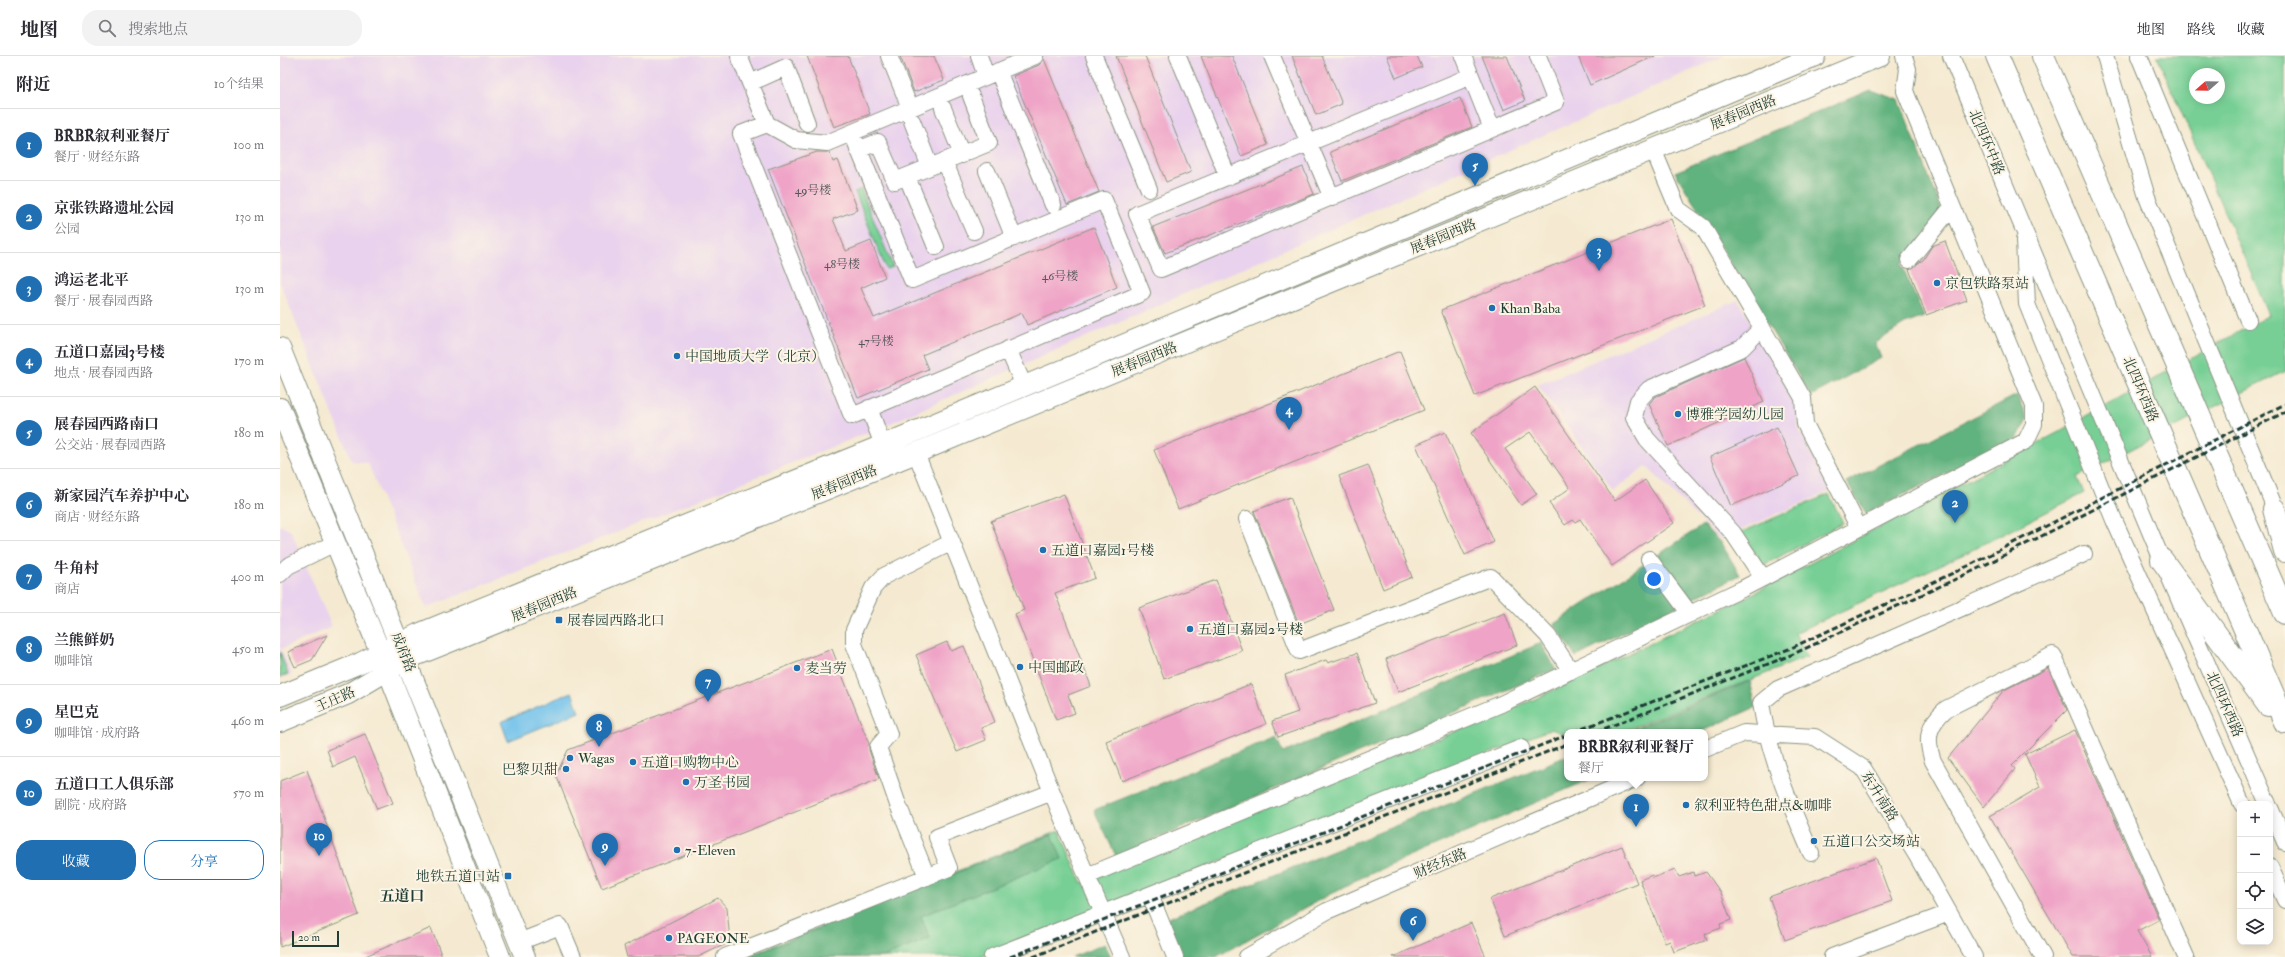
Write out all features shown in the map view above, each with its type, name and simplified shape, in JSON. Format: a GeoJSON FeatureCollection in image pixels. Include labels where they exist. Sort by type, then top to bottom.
{"type":"FeatureCollection","features":[{"type":"Feature","properties":{"kind":"highway","name":"北四环西路"},"geometry":{"type":"LineString","coordinates":[[1996,56],[2285,722]]}},
{"type":"Feature","properties":{"kind":"highway"},"geometry":{"type":"LineString","coordinates":[[2043,56],[2285,613]]}},
{"type":"Feature","properties":{"kind":"highway"},"geometry":{"type":"LineString","coordinates":[[2274,509],[2285,551]]}},
{"type":"Feature","properties":{"kind":"highway"},"geometry":{"type":"LineString","coordinates":[[2162,560],[2285,728]]}},
{"type":"Feature","properties":{"kind":"main road","name":"展春园西路"},"geometry":{"type":"LineString","coordinates":[[403,651],[887,454],[1024,386],[1815,56]]}},
{"type":"Feature","properties":{"kind":"main road","name":"展春园西路"},"geometry":{"type":"LineString","coordinates":[[887,454],[916,453],[1880,56]]}},
{"type":"Feature","properties":{"kind":"main road","name":"成府路"},"geometry":{"type":"LineString","coordinates":[[280,348],[522,950]]}},
{"type":"Feature","properties":{"kind":"main road","name":"成府路"},"geometry":{"type":"LineString","coordinates":[[280,408],[388,671],[500,957]]}},
{"type":"Feature","properties":{"kind":"main road","name":"王庄路"},"geometry":{"type":"LineString","coordinates":[[280,696],[360,663],[380,652],[403,651]]}},
{"type":"Feature","properties":{"kind":"main road","name":"王庄路"},"geometry":{"type":"LineString","coordinates":[[280,722],[348,694],[388,671],[403,651]]}},
{"type":"Feature","properties":{"kind":"street"},"geometry":{"type":"LineString","coordinates":[[740,56],[767,124],[796,140],[827,143],[852,133],[911,115],[992,73],[1034,56]]}},
{"type":"Feature","properties":{"kind":"street"},"geometry":{"type":"LineString","coordinates":[[889,56],[930,167]]}},
{"type":"Feature","properties":{"kind":"street"},"geometry":{"type":"LineString","coordinates":[[979,56],[992,73],[1053,205]]}},
{"type":"Feature","properties":{"kind":"street"},"geometry":{"type":"LineString","coordinates":[[1094,56],[1149,189]]}},
{"type":"Feature","properties":{"kind":"street"},"geometry":{"type":"LineString","coordinates":[[1178,56],[1228,177]]}},
{"type":"Feature","properties":{"kind":"street"},"geometry":{"type":"LineString","coordinates":[[1272,56],[1332,198]]}},
{"type":"Feature","properties":{"kind":"street"},"geometry":{"type":"LineString","coordinates":[[1463,56],[1492,129]]}},
{"type":"Feature","properties":{"kind":"street"},"geometry":{"type":"LineString","coordinates":[[1471,76],[1137,214],[1161,269],[1556,102],[1538,56]]}},
{"type":"Feature","properties":{"kind":"street"},"geometry":{"type":"LineString","coordinates":[[1087,876],[1501,704],[1763,578],[2026,441],[2034,424],[2034,406],[1905,91],[1908,68],[1904,56]]}},
{"type":"Feature","properties":{"kind":"street","name":"北四环中路"},"geometry":{"type":"LineString","coordinates":[[1951,56],[2024,228]]}},
{"type":"Feature","properties":{"kind":"street"},"geometry":{"type":"LineString","coordinates":[[2106,56],[2147,197],[2274,509],[2285,532]]}},
{"type":"Feature","properties":{"kind":"street"},"geometry":{"type":"LineString","coordinates":[[2139,56],[2248,320]]}},
{"type":"Feature","properties":{"kind":"street"},"geometry":{"type":"LineString","coordinates":[[750,83],[783,61],[807,123]]}},
{"type":"Feature","properties":{"kind":"street"},"geometry":{"type":"LineString","coordinates":[[858,150],[878,142],[894,181],[989,143],[971,96]]}},
{"type":"Feature","properties":{"kind":"street"},"geometry":{"type":"LineString","coordinates":[[943,108],[962,154]]}},
{"type":"Feature","properties":{"kind":"street"},"geometry":{"type":"LineString","coordinates":[[767,124],[741,134],[852,416],[1142,293],[1104,200],[912,280],[852,133]]}},
{"type":"Feature","properties":{"kind":"street"},"geometry":{"type":"LineString","coordinates":[[1653,149],[1678,209],[1703,227],[1803,398],[1805,424],[1858,528]]}},
{"type":"Feature","properties":{"kind":"street"},"geometry":{"type":"LineString","coordinates":[[944,162],[974,231]]}},
{"type":"Feature","properties":{"kind":"street"},"geometry":{"type":"LineString","coordinates":[[987,171],[1014,238]]}},
{"type":"Feature","properties":{"kind":"street"},"geometry":{"type":"LineString","coordinates":[[907,176],[936,247]]}},
{"type":"Feature","properties":{"kind":"street"},"geometry":{"type":"LineString","coordinates":[[1909,260],[1952,207]]}},
{"type":"Feature","properties":{"kind":"street"},"geometry":{"type":"LineString","coordinates":[[2024,228],[2027,304],[2114,520],[2241,801]]}},
{"type":"Feature","properties":{"kind":"street","name":"北四环西路"},"geometry":{"type":"LineString","coordinates":[[2024,228],[2162,560],[2267,801]]}},
{"type":"Feature","properties":{"kind":"street"},"geometry":{"type":"LineString","coordinates":[[1762,328],[1742,348],[1649,389],[1638,401],[1634,417],[1647,439],[1733,533],[1763,578]]}},
{"type":"Feature","properties":{"kind":"street"},"geometry":{"type":"LineString","coordinates":[[1008,350],[1024,386]]}},
{"type":"Feature","properties":{"kind":"street"},"geometry":{"type":"LineString","coordinates":[[870,408],[887,454]]}},
{"type":"Feature","properties":{"kind":"street"},"geometry":{"type":"LineString","coordinates":[[916,453],[1052,792],[1122,957]]}},
{"type":"Feature","properties":{"kind":"street"},"geometry":{"type":"LineString","coordinates":[[1247,519],[1299,651],[1491,577],[1548,636],[1571,671]]}},
{"type":"Feature","properties":{"kind":"street"},"geometry":{"type":"LineString","coordinates":[[927,877],[897,802],[878,747],[889,734],[854,644],[854,630],[873,588],[884,576],[952,542]]}},
{"type":"Feature","properties":{"kind":"street"},"geometry":{"type":"LineString","coordinates":[[280,574],[288,566],[302,558],[335,543]]}},
{"type":"Feature","properties":{"kind":"street"},"geometry":{"type":"LineString","coordinates":[[1811,853],[1786,795],[1766,734],[1761,703],[1778,689],[2084,554]]}},
{"type":"Feature","properties":{"kind":"street"},"geometry":{"type":"LineString","coordinates":[[1649,559],[1690,614]]}},
{"type":"Feature","properties":{"kind":"street"},"geometry":{"type":"LineString","coordinates":[[2043,957],[1933,761],[1927,746],[1930,730],[1935,719],[1946,709],[2053,655],[2186,957]]}},
{"type":"Feature","properties":{"kind":"street"},"geometry":{"type":"LineString","coordinates":[[1708,748],[1744,733],[1766,734]]}},
{"type":"Feature","properties":{"kind":"street","name":"东升南路"},"geometry":{"type":"LineString","coordinates":[[1766,734],[1815,737],[1863,768],[1974,957]]}},
{"type":"Feature","properties":{"kind":"street"},"geometry":{"type":"LineString","coordinates":[[992,957],[1521,748]]}},
{"type":"Feature","properties":{"kind":"street","name":"财经东路"},"geometry":{"type":"LineString","coordinates":[[1247,957],[1328,911],[1630,781]]}},
{"type":"Feature","properties":{"kind":"street"},"geometry":{"type":"LineString","coordinates":[[724,957],[949,868],[937,837],[1052,792]]}},
{"type":"Feature","properties":{"kind":"street"},"geometry":{"type":"LineString","coordinates":[[2273,815],[2285,842]]}},
{"type":"Feature","properties":{"kind":"street"},"geometry":{"type":"LineString","coordinates":[[2273,873],[2285,900]]}},
{"type":"Feature","properties":{"kind":"street"},"geometry":{"type":"LineString","coordinates":[[1150,895],[1175,957]]}},
{"type":"Feature","properties":{"kind":"street"},"geometry":{"type":"LineString","coordinates":[[1832,957],[1949,913]]}},
{"type":"Feature","properties":{"kind":"street"},"geometry":{"type":"LineString","coordinates":[[522,950],[560,926],[573,957]]}},
{"type":"Feature","properties":{"kind":"shaded area","name":"中国地质大学（北京）"},"geometry":{"type":"Polygon","coordinates":[[[280,56],[1724,56],[877,429],[426,608],[368,463],[352,461],[280,283],[280,56]]]}},
{"type":"Feature","properties":{"kind":"shaded area","name":"博雅学园幼儿园"},"geometry":{"type":"Polygon","coordinates":[[[1738,300],[1796,401],[1798,427],[1830,491],[1720,539],[1646,466],[1613,491],[1538,385],[1738,300]]]}},
{"type":"Feature","properties":{"kind":"shaded area"},"geometry":{"type":"Polygon","coordinates":[[[280,525],[291,531],[332,627],[281,649],[292,674],[280,679],[280,525]]]}},
{"type":"Feature","properties":{"kind":"green space"},"geometry":{"type":"Polygon","coordinates":[[[2157,56],[2285,56],[2285,371],[2077,477],[2084,493],[1966,553],[1795,633],[1807,657],[1628,729],[1564,729],[1564,734],[1551,729],[981,957],[744,957],[1059,830],[1082,883],[1535,699],[1748,596],[2057,433],[2269,315],[2157,56]]]}},
{"type":"Feature","properties":{"kind":"green space"},"geometry":{"type":"Polygon","coordinates":[[[1871,90],[1899,100],[1943,213],[1901,263],[1924,317],[1905,324],[1875,343],[1881,358],[1811,396],[1675,172],[1871,90]]]}},
{"type":"Feature","properties":{"kind":"green space"},"geometry":{"type":"Polygon","coordinates":[[[861,189],[893,267],[886,269],[855,192],[861,189]]]}},
{"type":"Feature","properties":{"kind":"green space"},"geometry":{"type":"Polygon","coordinates":[[[2017,395],[2027,419],[2017,439],[1866,513],[1846,482],[2017,395]]]}},
{"type":"Feature","properties":{"kind":"green space"},"geometry":{"type":"Polygon","coordinates":[[[1829,494],[1843,523],[1764,565],[1740,533],[1829,494]]]}},
{"type":"Feature","properties":{"kind":"green space"},"geometry":{"type":"Polygon","coordinates":[[[1703,525],[1721,543],[1740,575],[1576,657],[1554,624],[1703,525]]]}},
{"type":"Feature","properties":{"kind":"green space"},"geometry":{"type":"Polygon","coordinates":[[[1541,643],[1556,669],[1116,856],[1094,810],[1276,737],[1283,753],[1541,643]]]}},
{"type":"Feature","properties":{"kind":"green space"},"geometry":{"type":"Polygon","coordinates":[[[280,652],[288,674],[280,677],[280,652]]]}},
{"type":"Feature","properties":{"kind":"green space"},"geometry":{"type":"Polygon","coordinates":[[[1750,681],[1756,707],[1707,729],[1633,729],[1750,681]]]}},
{"type":"Feature","properties":{"kind":"green space"},"geometry":{"type":"Polygon","coordinates":[[[1564,757],[1564,781],[1586,781],[1354,881],[1216,957],[1181,957],[1166,919],[1564,757]]]}},
{"type":"Feature","properties":{"kind":"green space"},"geometry":{"type":"Polygon","coordinates":[[[1052,834],[1062,859],[921,916],[930,938],[884,957],[749,957],[1052,834]]]}},
{"type":"Feature","properties":{"kind":"green space"},"geometry":{"type":"Polygon","coordinates":[[[1105,944],[1111,957],[1072,957],[1105,944]]]}},
{"type":"Feature","properties":{"kind":"water"},"geometry":{"type":"Polygon","coordinates":[[[572,692],[579,712],[508,741],[501,722],[572,692]]]}},
{"type":"Feature","properties":{"kind":"building"},"geometry":{"type":"Polygon","coordinates":[[[807,56],[848,56],[870,114],[834,127],[807,56]]]}},
{"type":"Feature","properties":{"kind":"building"},"geometry":{"type":"Polygon","coordinates":[[[900,56],[934,56],[944,80],[914,92],[900,56]]]}},
{"type":"Feature","properties":{"kind":"building"},"geometry":{"type":"Polygon","coordinates":[[[1116,56],[1145,56],[1191,172],[1166,182],[1116,56]]]}},
{"type":"Feature","properties":{"kind":"building"},"geometry":{"type":"Polygon","coordinates":[[[1201,56],[1232,56],[1268,145],[1241,156],[1201,56]]]}},
{"type":"Feature","properties":{"kind":"building"},"geometry":{"type":"Polygon","coordinates":[[[1292,56],[1322,56],[1342,104],[1316,115],[1292,56]]]}},
{"type":"Feature","properties":{"kind":"building"},"geometry":{"type":"Polygon","coordinates":[[[1387,56],[1417,56],[1422,67],[1396,78],[1387,56]]]}},
{"type":"Feature","properties":{"kind":"building"},"geometry":{"type":"Polygon","coordinates":[[[1482,56],[1507,56],[1525,101],[1504,110],[1482,56]]]}},
{"type":"Feature","properties":{"kind":"building"},"geometry":{"type":"Polygon","coordinates":[[[1578,56],[1655,56],[1590,85],[1578,56]]]}},
{"type":"Feature","properties":{"kind":"building"},"geometry":{"type":"Polygon","coordinates":[[[1044,59],[1099,192],[1067,205],[1013,76],[1039,65],[1044,59]]]}},
{"type":"Feature","properties":{"kind":"building"},"geometry":{"type":"Polygon","coordinates":[[[1460,98],[1472,127],[1342,181],[1330,152],[1460,98]]]}},
{"type":"Feature","properties":{"kind":"building"},"geometry":{"type":"Polygon","coordinates":[[[817,152],[829,152],[833,162],[838,160],[858,210],[833,219],[846,251],[871,241],[885,277],[861,288],[874,318],[1094,227],[1117,287],[1027,325],[1022,313],[922,355],[928,369],[858,398],[768,169],[817,152]]]}},
{"type":"Feature","properties":{"kind":"building"},"geometry":{"type":"Polygon","coordinates":[[[1303,167],[1314,194],[1165,253],[1153,227],[1303,167]]]}},
{"type":"Feature","properties":{"kind":"building"},"geometry":{"type":"Polygon","coordinates":[[[1671,219],[1705,305],[1475,396],[1441,310],[1671,219]]]}},
{"type":"Feature","properties":{"kind":"building","name":"京包铁路泵站"},"geometry":{"type":"Polygon","coordinates":[[[1945,241],[1967,300],[1926,315],[1909,269],[1923,260],[1932,246],[1945,241]]]}},
{"type":"Feature","properties":{"kind":"building"},"geometry":{"type":"Polygon","coordinates":[[[1400,351],[1424,410],[1178,509],[1154,450],[1400,351]]]}},
{"type":"Feature","properties":{"kind":"building"},"geometry":{"type":"Polygon","coordinates":[[[1744,357],[1764,402],[1668,446],[1649,404],[1655,397],[1744,357]]]}},
{"type":"Feature","properties":{"kind":"building"},"geometry":{"type":"Polygon","coordinates":[[[1535,387],[1615,501],[1645,480],[1674,523],[1612,566],[1580,519],[1575,522],[1573,520],[1565,525],[1549,503],[1570,488],[1530,432],[1505,449],[1537,494],[1521,505],[1471,433],[1535,387]]]}},
{"type":"Feature","properties":{"kind":"building"},"geometry":{"type":"Polygon","coordinates":[[[1777,427],[1799,476],[1731,506],[1710,457],[1777,427]]]}},
{"type":"Feature","properties":{"kind":"building"},"geometry":{"type":"Polygon","coordinates":[[[1445,432],[1494,542],[1465,555],[1416,445],[1445,432]]]}},
{"type":"Feature","properties":{"kind":"building"},"geometry":{"type":"Polygon","coordinates":[[[1368,465],[1412,577],[1383,589],[1339,476],[1368,465]]]}},
{"type":"Feature","properties":{"kind":"building"},"geometry":{"type":"Polygon","coordinates":[[[1064,494],[1095,578],[1055,593],[1091,686],[1068,695],[1075,713],[1056,720],[1015,614],[1024,610],[991,521],[1064,494]]]}},
{"type":"Feature","properties":{"kind":"building"},"geometry":{"type":"Polygon","coordinates":[[[1290,497],[1334,610],[1299,624],[1254,511],[1290,497]]]}},
{"type":"Feature","properties":{"kind":"building","name":"五道口嘉园2号楼"},"geometry":{"type":"Polygon","coordinates":[[[1216,580],[1242,651],[1164,679],[1139,608],[1216,580]]]}},
{"type":"Feature","properties":{"kind":"building"},"geometry":{"type":"Polygon","coordinates":[[[1505,613],[1517,645],[1398,692],[1386,659],[1505,613]]]}},
{"type":"Feature","properties":{"kind":"building"},"geometry":{"type":"Polygon","coordinates":[[[327,635],[312,660],[295,667],[288,652],[327,635]]]}},
{"type":"Feature","properties":{"kind":"building"},"geometry":{"type":"Polygon","coordinates":[[[947,642],[951,651],[964,646],[995,722],[981,728],[986,740],[957,752],[916,655],[947,642]]]}},
{"type":"Feature","properties":{"kind":"building","name":"五道口购物中心"},"geometry":{"type":"Polygon","coordinates":[[[832,649],[869,744],[869,750],[879,779],[602,888],[556,775],[568,750],[832,649]]]}},
{"type":"Feature","properties":{"kind":"building"},"geometry":{"type":"Polygon","coordinates":[[[1357,653],[1375,703],[1278,737],[1272,721],[1298,712],[1285,675],[1326,660],[1328,663],[1357,653]]]}},
{"type":"Feature","properties":{"kind":"building"},"geometry":{"type":"Polygon","coordinates":[[[2048,668],[2067,710],[2012,765],[2015,769],[1984,807],[1948,758],[2004,690],[2048,668]]]}},
{"type":"Feature","properties":{"kind":"building"},"geometry":{"type":"Polygon","coordinates":[[[1251,684],[1266,724],[1122,781],[1106,741],[1251,684]]]}},
{"type":"Feature","properties":{"kind":"building"},"geometry":{"type":"Polygon","coordinates":[[[2075,730],[2159,920],[2137,931],[2152,957],[2073,957],[1990,816],[2040,787],[2025,754],[2075,730]]]}},
{"type":"Feature","properties":{"kind":"building"},"geometry":{"type":"Polygon","coordinates":[[[365,734],[393,803],[377,809],[355,757],[333,767],[327,750],[365,734]]]}},
{"type":"Feature","properties":{"kind":"building"},"geometry":{"type":"Polygon","coordinates":[[[307,770],[359,915],[280,947],[280,781],[307,770]]]}},
{"type":"Feature","properties":{"kind":"building"},"geometry":{"type":"Polygon","coordinates":[[[1622,846],[1637,883],[1505,936],[1490,899],[1622,846]]]}},
{"type":"Feature","properties":{"kind":"building"},"geometry":{"type":"Polygon","coordinates":[[[1876,858],[1892,901],[1785,940],[1769,897],[1876,858]]]}},
{"type":"Feature","properties":{"kind":"building"},"geometry":{"type":"Polygon","coordinates":[[[1675,869],[1679,877],[1694,872],[1695,876],[1706,872],[1721,893],[1731,920],[1720,924],[1721,928],[1705,934],[1707,940],[1674,952],[1670,941],[1665,943],[1640,880],[1652,875],[1653,878],[1675,869]]]}},
{"type":"Feature","properties":{"kind":"building"},"geometry":{"type":"Polygon","coordinates":[[[718,898],[727,908],[730,942],[698,957],[627,957],[624,946],[718,898]]]}},
{"type":"Feature","properties":{"kind":"building"},"geometry":{"type":"Polygon","coordinates":[[[1471,923],[1486,957],[1393,957],[1471,923]]]}},
{"type":"Feature","properties":{"kind":"building"},"geometry":{"type":"Polygon","coordinates":[[[431,928],[442,957],[363,957],[431,928]]]}},
{"type":"Feature","properties":{"kind":"railway"},"geometry":{"type":"LineString","coordinates":[[1582,729],[1789,649],[1968,566],[2285,404]]}},
{"type":"Feature","properties":{"kind":"railway"},"geometry":{"type":"LineString","coordinates":[[1604,729],[1791,655],[1971,572],[2285,412]]}},
{"type":"Feature","properties":{"kind":"railway"},"geometry":{"type":"LineString","coordinates":[[1010,957],[1564,736]]}},
{"type":"Feature","properties":{"kind":"railway"},"geometry":{"type":"LineString","coordinates":[[1033,957],[1564,745]]}},
{"type":"Feature","properties":{"kind":"place","name":"展春园西路南口"},"geometry":{"type":"Point","coordinates":[1475,186]}},
{"type":"Feature","properties":{"kind":"place","name":"鸿运老北平"},"geometry":{"type":"Point","coordinates":[1599,271]}},
{"type":"Feature","properties":{"kind":"place","name":"京包铁路泵站"},"geometry":{"type":"Point","coordinates":[1937,283]}},
{"type":"Feature","properties":{"kind":"place","name":"Khan Baba"},"geometry":{"type":"Point","coordinates":[1492,308]}},
{"type":"Feature","properties":{"kind":"place","name":"中国地质大学（北京）"},"geometry":{"type":"Point","coordinates":[677,356]}},
{"type":"Feature","properties":{"kind":"place","name":"博雅学园幼儿园"},"geometry":{"type":"Point","coordinates":[1678,414]}},
{"type":"Feature","properties":{"kind":"place","name":"五道口嘉园3号楼"},"geometry":{"type":"Point","coordinates":[1289,430]}},
{"type":"Feature","properties":{"kind":"place","name":"京张铁路遗址公园"},"geometry":{"type":"Point","coordinates":[1955,523]}},
{"type":"Feature","properties":{"kind":"place","name":"五道口嘉园1号楼"},"geometry":{"type":"Point","coordinates":[1043,550]}},
{"type":"Feature","properties":{"kind":"place","name":"展春园西路北口"},"geometry":{"type":"Point","coordinates":[559,620]}},
{"type":"Feature","properties":{"kind":"place","name":"五道口嘉园2号楼"},"geometry":{"type":"Point","coordinates":[1190,629]}},
{"type":"Feature","properties":{"kind":"place","name":"中国邮政"},"geometry":{"type":"Point","coordinates":[1020,667]}},
{"type":"Feature","properties":{"kind":"place","name":"麦当劳"},"geometry":{"type":"Point","coordinates":[797,668]}},
{"type":"Feature","properties":{"kind":"place","name":"牛角村"},"geometry":{"type":"Point","coordinates":[708,702]}},
{"type":"Feature","properties":{"kind":"place","name":"兰熊鲜奶"},"geometry":{"type":"Point","coordinates":[599,747]}},
{"type":"Feature","properties":{"kind":"place","name":"Wagas"},"geometry":{"type":"Point","coordinates":[570,758]}},
{"type":"Feature","properties":{"kind":"place","name":"五道口购物中心"},"geometry":{"type":"Point","coordinates":[633,762]}},
{"type":"Feature","properties":{"kind":"place","name":"巴黎贝甜"},"geometry":{"type":"Point","coordinates":[566,769]}},
{"type":"Feature","properties":{"kind":"place","name":"万圣书园"},"geometry":{"type":"Point","coordinates":[686,782]}},
{"type":"Feature","properties":{"kind":"place","name":"叙利亚特色甜点&咖啡"},"geometry":{"type":"Point","coordinates":[1686,805]}},
{"type":"Feature","properties":{"kind":"place","name":"BRBR叙利亚餐厅"},"geometry":{"type":"Point","coordinates":[1636,827]}},
{"type":"Feature","properties":{"kind":"place","name":"五道口公交场站"},"geometry":{"type":"Point","coordinates":[1814,841]}},
{"type":"Feature","properties":{"kind":"place","name":"7-Eleven"},"geometry":{"type":"Point","coordinates":[677,850]}},
{"type":"Feature","properties":{"kind":"place","name":"五道口工人俱乐部"},"geometry":{"type":"Point","coordinates":[319,856]}},
{"type":"Feature","properties":{"kind":"place","name":"星巴克"},"geometry":{"type":"Point","coordinates":[605,866]}},
{"type":"Feature","properties":{"kind":"place","name":"地铁五道口站"},"geometry":{"type":"Point","coordinates":[508,876]}},
{"type":"Feature","properties":{"kind":"place","name":"PAGEONE"},"geometry":{"type":"Point","coordinates":[669,938]}},
{"type":"Feature","properties":{"kind":"place","name":"新家园汽车养护中心"},"geometry":{"type":"Point","coordinates":[1413,941]}},
{"type":"Feature","properties":{"kind":"district","name":"五道口"},"geometry":{"type":"Point","coordinates":[402,896]}}]}
